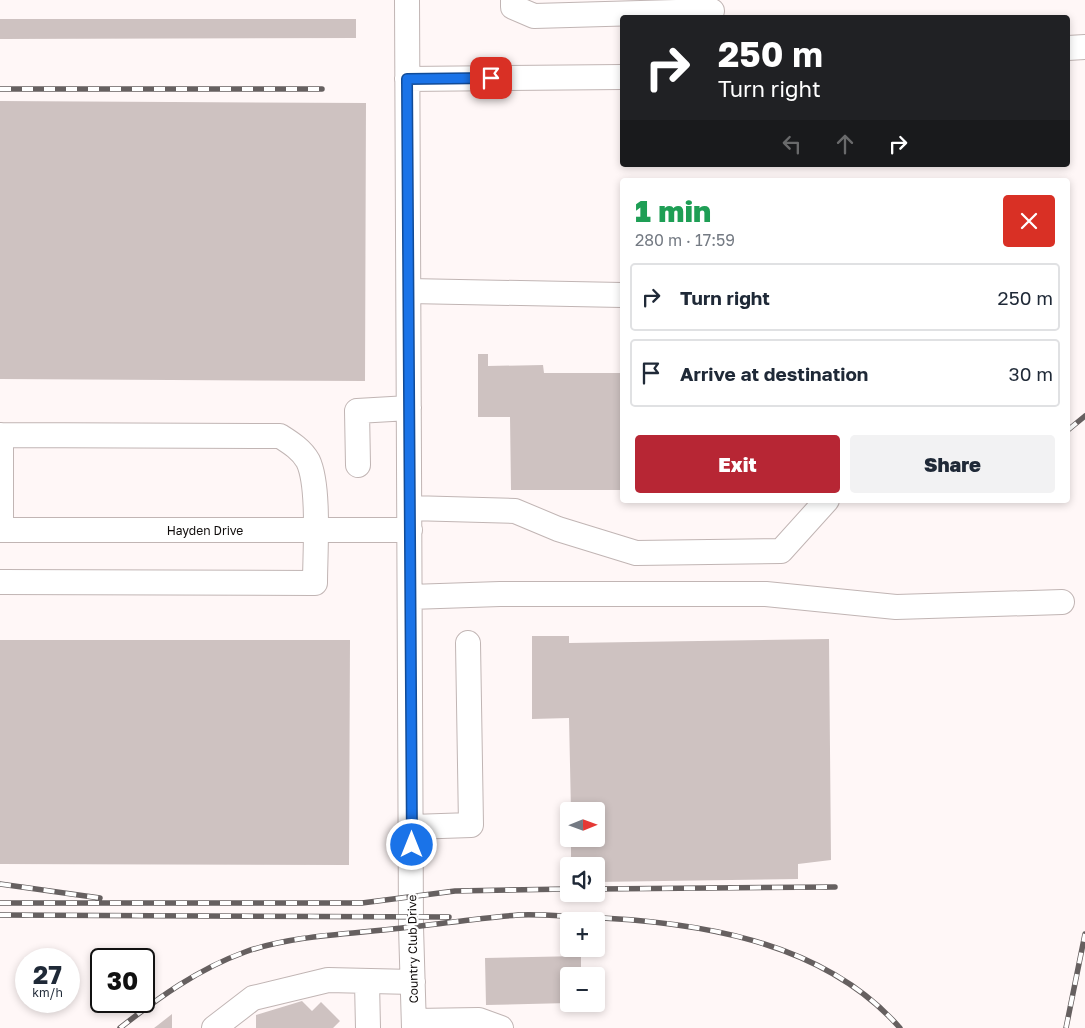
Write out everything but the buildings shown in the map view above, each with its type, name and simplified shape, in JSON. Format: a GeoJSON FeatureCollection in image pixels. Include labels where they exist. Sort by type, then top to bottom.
{"type":"FeatureCollection","features":[{"type":"Feature","properties":{"kind":"street","name":"Country Club Drive"},"geometry":{"type":"LineString","coordinates":[[407,0],[411,927],[414,1025]]}},
{"type":"Feature","properties":{"kind":"street"},"geometry":{"type":"LineString","coordinates":[[513,0],[513,8],[534,16],[712,9]]}},
{"type":"Feature","properties":{"kind":"street"},"geometry":{"type":"LineString","coordinates":[[1070,48],[1085,47]]}},
{"type":"Feature","properties":{"kind":"street"},"geometry":{"type":"LineString","coordinates":[[407,79],[620,77]]}},
{"type":"Feature","properties":{"kind":"street"},"geometry":{"type":"LineString","coordinates":[[409,290],[620,296]]}},
{"type":"Feature","properties":{"kind":"street"},"geometry":{"type":"LineString","coordinates":[[358,465],[357,411],[409,408]]}},
{"type":"Feature","properties":{"kind":"street"},"geometry":{"type":"LineString","coordinates":[[0,530],[0,435],[280,436],[295,445],[308,461],[314,479],[315,583],[0,582]]}},
{"type":"Feature","properties":{"kind":"street","name":"Hayden Drive"},"geometry":{"type":"LineString","coordinates":[[0,530],[315,530],[410,519],[515,512],[558,529],[636,553],[781,551],[824,503]]}},
{"type":"Feature","properties":{"kind":"street"},"geometry":{"type":"LineString","coordinates":[[410,597],[500,594],[766,594],[896,608],[1062,602]]}},
{"type":"Feature","properties":{"kind":"street"},"geometry":{"type":"LineString","coordinates":[[412,827],[470,825],[468,643]]}},
{"type":"Feature","properties":{"kind":"street"},"geometry":{"type":"LineString","coordinates":[[214,1028],[253,998],[328,980],[413,982]]}},
{"type":"Feature","properties":{"kind":"street"},"geometry":{"type":"LineString","coordinates":[[367,982],[368,1028]]}},
{"type":"Feature","properties":{"kind":"street"},"geometry":{"type":"LineString","coordinates":[[414,1025],[479,1020],[501,1028]]}},
{"type":"Feature","properties":{"kind":"railway"},"geometry":{"type":"LineString","coordinates":[[0,89],[322,89]]}},
{"type":"Feature","properties":{"kind":"railway"},"geometry":{"type":"LineString","coordinates":[[1070,428],[1085,416]]}},
{"type":"Feature","properties":{"kind":"railway"},"geometry":{"type":"LineString","coordinates":[[0,884],[100,898]]}},
{"type":"Feature","properties":{"kind":"railway"},"geometry":{"type":"LineString","coordinates":[[605,889],[835,887]]}},
{"type":"Feature","properties":{"kind":"railway"},"geometry":{"type":"LineString","coordinates":[[0,903],[362,903],[455,891],[560,889]]}},
{"type":"Feature","properties":{"kind":"railway"},"geometry":{"type":"LineString","coordinates":[[0,915],[449,917]]}},
{"type":"Feature","properties":{"kind":"railway"},"geometry":{"type":"LineString","coordinates":[[120,1028],[164,995],[195,976],[228,959],[263,946],[322,936],[518,915],[624,919],[711,930],[753,941],[794,955],[833,974],[868,998],[900,1028]]}},
{"type":"Feature","properties":{"kind":"railway"},"geometry":{"type":"LineString","coordinates":[[1066,1028],[1085,934]]}},
{"type":"Feature","properties":{"kind":"route"},"geometry":{"type":"LineString","coordinates":[[412,845],[407,79],[491,78]]}}]}
